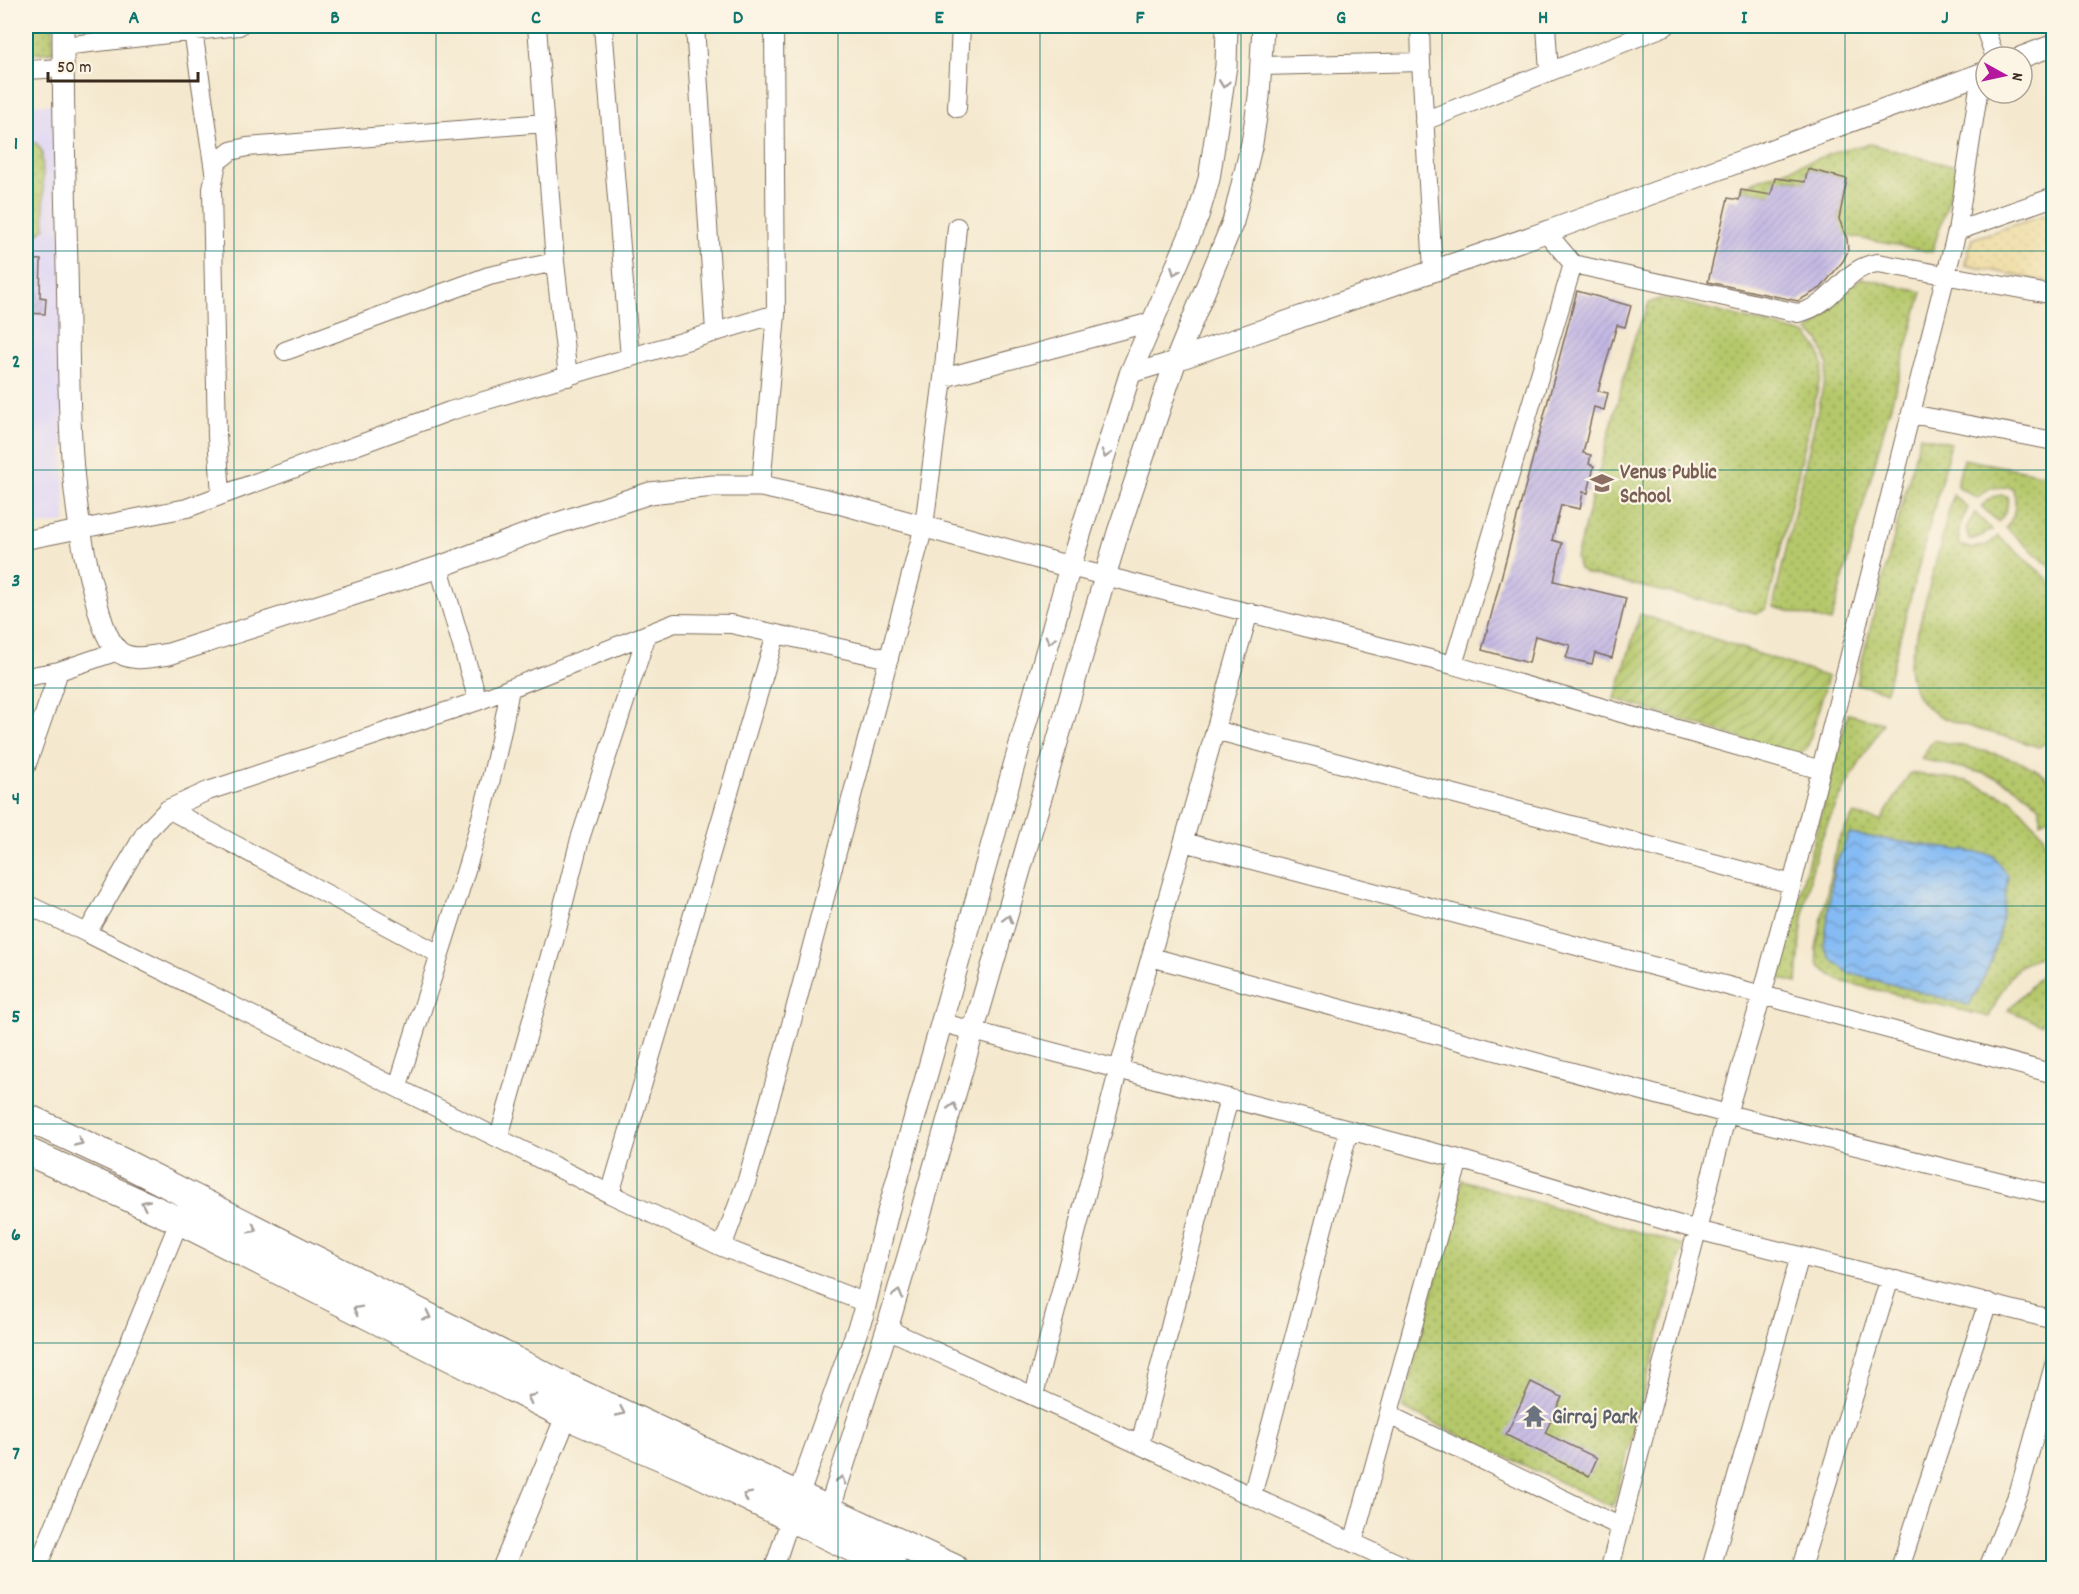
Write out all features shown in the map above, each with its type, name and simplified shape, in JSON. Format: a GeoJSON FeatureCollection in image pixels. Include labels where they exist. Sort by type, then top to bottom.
{"type":"FeatureCollection","features":[{"type":"Feature","properties":{"kind":"main road"},"geometry":{"type":"LineString","coordinates":[[26,1117],[184,1209],[572,1404],[795,1506],[825,1523],[893,1569]]}},
{"type":"Feature","properties":{"kind":"main road"},"geometry":{"type":"LineString","coordinates":[[26,1151],[184,1209]]}},
{"type":"Feature","properties":{"kind":"main road"},"geometry":{"type":"LineString","coordinates":[[825,1523],[954,1569]]}},
{"type":"Feature","properties":{"kind":"street"},"geometry":{"type":"LineString","coordinates":[[239,26],[193,31],[63,36],[71,442],[78,530],[108,637],[117,651],[129,657],[146,658],[169,654],[439,567],[546,527],[650,493],[713,486],[761,486],[924,526],[1105,577],[1453,665],[1821,770]]}},
{"type":"Feature","properties":{"kind":"street"},"geometry":{"type":"LineString","coordinates":[[537,26],[555,262],[568,377]]}},
{"type":"Feature","properties":{"kind":"street"},"geometry":{"type":"LineString","coordinates":[[603,26],[630,358]]}},
{"type":"Feature","properties":{"kind":"street"},"geometry":{"type":"LineString","coordinates":[[695,26],[715,332]]}},
{"type":"Feature","properties":{"kind":"street"},"geometry":{"type":"LineString","coordinates":[[761,486],[776,314],[774,26]]}},
{"type":"Feature","properties":{"kind":"street"},"geometry":{"type":"LineString","coordinates":[[957,108],[961,26]]}},
{"type":"Feature","properties":{"kind":"street"},"geometry":{"type":"LineString","coordinates":[[774,1569],[866,1303],[888,1212],[1070,567],[1130,375],[1198,216],[1209,179],[1226,66],[1227,26]]}},
{"type":"Feature","properties":{"kind":"street"},"geometry":{"type":"LineString","coordinates":[[825,1523],[887,1329],[975,1032],[1105,577],[1176,360],[1233,222],[1252,143],[1263,26]]}},
{"type":"Feature","properties":{"kind":"street"},"geometry":{"type":"LineString","coordinates":[[1420,26],[1433,270]]}},
{"type":"Feature","properties":{"kind":"street"},"geometry":{"type":"LineString","coordinates":[[1546,26],[1548,72]]}},
{"type":"Feature","properties":{"kind":"street"},"geometry":{"type":"LineString","coordinates":[[1984,26],[1991,45]]}},
{"type":"Feature","properties":{"kind":"street"},"geometry":{"type":"LineString","coordinates":[[1424,121],[1658,27]]}},
{"type":"Feature","properties":{"kind":"street"},"geometry":{"type":"LineString","coordinates":[[193,31],[214,171],[217,425],[221,495]]}},
{"type":"Feature","properties":{"kind":"street"},"geometry":{"type":"LineString","coordinates":[[2034,52],[2054,45]]}},
{"type":"Feature","properties":{"kind":"street"},"geometry":{"type":"LineString","coordinates":[[1261,66],[1421,62]]}},
{"type":"Feature","properties":{"kind":"street"},"geometry":{"type":"LineString","coordinates":[[26,70],[63,68]]}},
{"type":"Feature","properties":{"kind":"street"},"geometry":{"type":"LineString","coordinates":[[1130,375],[1546,232],[1974,76]]}},
{"type":"Feature","properties":{"kind":"street"},"geometry":{"type":"LineString","coordinates":[[1610,1569],[1727,1114],[1792,884],[1947,274],[1957,231],[1978,105]]}},
{"type":"Feature","properties":{"kind":"street"},"geometry":{"type":"LineString","coordinates":[[214,171],[223,155],[247,147],[545,123]]}},
{"type":"Feature","properties":{"kind":"street"},"geometry":{"type":"LineString","coordinates":[[1957,231],[2054,197]]}},
{"type":"Feature","properties":{"kind":"street"},"geometry":{"type":"LineString","coordinates":[[722,1247],[747,1180],[786,1044],[924,526],[943,378],[957,227]]}},
{"type":"Feature","properties":{"kind":"street"},"geometry":{"type":"LineString","coordinates":[[1546,232],[1573,264],[1798,313],[1811,310],[1827,300],[1854,271],[1866,264],[1897,264],[2054,295]]}},
{"type":"Feature","properties":{"kind":"street"},"geometry":{"type":"LineString","coordinates":[[285,351],[489,276],[555,262]]}},
{"type":"Feature","properties":{"kind":"street"},"geometry":{"type":"LineString","coordinates":[[1453,665],[1573,264]]}},
{"type":"Feature","properties":{"kind":"street"},"geometry":{"type":"LineString","coordinates":[[26,540],[187,508],[450,411],[776,314]]}},
{"type":"Feature","properties":{"kind":"street"},"geometry":{"type":"LineString","coordinates":[[943,378],[1155,321]]}},
{"type":"Feature","properties":{"kind":"street"},"geometry":{"type":"LineString","coordinates":[[1911,414],[2054,441]]}},
{"type":"Feature","properties":{"kind":"street"},"geometry":{"type":"LineString","coordinates":[[439,567],[478,701]]}},
{"type":"Feature","properties":{"kind":"street"},"geometry":{"type":"LineString","coordinates":[[1034,1395],[1119,1068],[1249,612]]}},
{"type":"Feature","properties":{"kind":"street"},"geometry":{"type":"LineString","coordinates":[[87,933],[145,833],[168,809],[208,791],[478,701],[675,623],[731,624],[889,659]]}},
{"type":"Feature","properties":{"kind":"street"},"geometry":{"type":"LineString","coordinates":[[499,1137],[580,839],[648,634]]}},
{"type":"Feature","properties":{"kind":"street"},"geometry":{"type":"LineString","coordinates":[[610,1194],[776,634]]}},
{"type":"Feature","properties":{"kind":"street"},"geometry":{"type":"LineString","coordinates":[[26,677],[59,671],[117,651]]}},
{"type":"Feature","properties":{"kind":"street"},"geometry":{"type":"LineString","coordinates":[[26,768],[59,671]]}},
{"type":"Feature","properties":{"kind":"street"},"geometry":{"type":"LineString","coordinates":[[398,1086],[487,800],[510,688]]}},
{"type":"Feature","properties":{"kind":"street"},"geometry":{"type":"LineString","coordinates":[[1215,730],[1792,884]]}},
{"type":"Feature","properties":{"kind":"street"},"geometry":{"type":"LineString","coordinates":[[168,809],[440,954]]}},
{"type":"Feature","properties":{"kind":"street"},"geometry":{"type":"LineString","coordinates":[[1184,842],[2054,1074]]}},
{"type":"Feature","properties":{"kind":"street"},"geometry":{"type":"LineString","coordinates":[[26,904],[398,1086],[610,1194],[722,1247],[866,1303]]}},
{"type":"Feature","properties":{"kind":"street"},"geometry":{"type":"LineString","coordinates":[[1151,957],[1727,1114],[2054,1195]]}},
{"type":"Feature","properties":{"kind":"street"},"geometry":{"type":"LineString","coordinates":[[943,1023],[1459,1159],[1697,1230],[2054,1320]]}},
{"type":"Feature","properties":{"kind":"street"},"geometry":{"type":"LineString","coordinates":[[1140,1444],[1228,1098]]}},
{"type":"Feature","properties":{"kind":"street"},"geometry":{"type":"LineString","coordinates":[[1252,1496],[1349,1130]]}},
{"type":"Feature","properties":{"kind":"street"},"geometry":{"type":"LineString","coordinates":[[1353,1543],[1459,1159]]}},
{"type":"Feature","properties":{"kind":"street"},"geometry":{"type":"LineString","coordinates":[[37,1569],[184,1209]]}},
{"type":"Feature","properties":{"kind":"street"},"geometry":{"type":"LineString","coordinates":[[1711,1569],[1800,1256]]}},
{"type":"Feature","properties":{"kind":"street"},"geometry":{"type":"LineString","coordinates":[[1801,1569],[1890,1278]]}},
{"type":"Feature","properties":{"kind":"street"},"geometry":{"type":"LineString","coordinates":[[1900,1569],[1988,1302]]}},
{"type":"Feature","properties":{"kind":"street"},"geometry":{"type":"LineString","coordinates":[[887,1329],[1408,1569]]}},
{"type":"Feature","properties":{"kind":"street"},"geometry":{"type":"LineString","coordinates":[[1988,1569],[2019,1491],[2054,1365]]}},
{"type":"Feature","properties":{"kind":"street"},"geometry":{"type":"LineString","coordinates":[[503,1569],[572,1404]]}},
{"type":"Feature","properties":{"kind":"street"},"geometry":{"type":"LineString","coordinates":[[1389,1415],[1621,1527]]}},
{"type":"Feature","properties":{"kind":"shaded area"},"geometry":{"type":"Polygon","coordinates":[[[26,104],[59,104],[65,522],[26,528],[26,104]]]}},
{"type":"Feature","properties":{"kind":"green space"},"geometry":{"type":"Polygon","coordinates":[[[26,26],[53,26],[53,52],[26,54],[26,26]]]}},
{"type":"Feature","properties":{"kind":"green space"},"geometry":{"type":"Polygon","coordinates":[[[26,143],[36,143],[42,151],[45,228],[35,236],[26,236],[26,143]]]}},
{"type":"Feature","properties":{"kind":"green space"},"geometry":{"type":"Polygon","coordinates":[[[1870,144],[1959,168],[1932,252],[1836,234],[1847,179],[1808,169],[1805,182],[1787,178],[1771,195],[1741,190],[1742,186],[1844,149],[1870,144]]]}},
{"type":"Feature","properties":{"kind":"green space"},"geometry":{"type":"Polygon","coordinates":[[[1862,278],[1922,292],[1831,622],[1773,607],[1828,365],[1819,340],[1808,331],[1822,320],[1844,288],[1862,278]]]}},
{"type":"Feature","properties":{"kind":"green space"},"geometry":{"type":"Polygon","coordinates":[[[1659,299],[1672,300],[1805,334],[1815,344],[1820,356],[1823,366],[1769,600],[1766,609],[1756,613],[1588,574],[1579,569],[1576,558],[1635,336],[1649,303],[1659,299]]]}},
{"type":"Feature","properties":{"kind":"green space"},"geometry":{"type":"Polygon","coordinates":[[[1920,436],[1951,443],[1886,691],[1856,684],[1920,436]]]}},
{"type":"Feature","properties":{"kind":"green space"},"geometry":{"type":"Polygon","coordinates":[[[1963,459],[2053,476],[2053,569],[2006,528],[2015,508],[2012,487],[1990,488],[1977,498],[1957,486],[1963,459]]]}},
{"type":"Feature","properties":{"kind":"green space"},"geometry":{"type":"Polygon","coordinates":[[[1953,495],[1968,508],[1959,530],[1960,545],[1971,548],[1981,547],[1998,536],[2053,583],[2053,738],[2039,747],[1941,717],[1931,711],[1916,694],[1909,665],[1953,495]]]}},
{"type":"Feature","properties":{"kind":"green space"},"geometry":{"type":"Polygon","coordinates":[[[2007,496],[2007,507],[1998,522],[1981,506],[1992,497],[2007,496]]]}},
{"type":"Feature","properties":{"kind":"green space"},"geometry":{"type":"Polygon","coordinates":[[[1975,513],[1992,530],[1969,540],[1966,529],[1975,513]]]}},
{"type":"Feature","properties":{"kind":"green space"},"geometry":{"type":"Polygon","coordinates":[[[1640,614],[1828,677],[1807,749],[1797,756],[1615,699],[1640,614]]]}},
{"type":"Feature","properties":{"kind":"green space"},"geometry":{"type":"Polygon","coordinates":[[[1848,714],[1883,723],[1837,804],[1816,856],[1806,898],[1797,983],[1777,978],[1848,714]]]}},
{"type":"Feature","properties":{"kind":"green space"},"geometry":{"type":"Polygon","coordinates":[[[1933,740],[2014,759],[2042,774],[2054,789],[2054,805],[2051,814],[2040,822],[2040,807],[2015,787],[2001,780],[1970,770],[1921,759],[1933,740]]]}},
{"type":"Feature","properties":{"kind":"green space"},"geometry":{"type":"Polygon","coordinates":[[[1910,773],[1967,781],[2012,800],[2042,833],[2053,860],[2053,951],[2027,962],[2014,972],[1989,1017],[1840,981],[1819,966],[1816,948],[1837,843],[1854,814],[1881,821],[1910,773]]]}},
{"type":"Feature","properties":{"kind":"green space"},"geometry":{"type":"Polygon","coordinates":[[[2053,963],[2053,1009],[2041,1024],[2008,1010],[2053,963]]]}},
{"type":"Feature","properties":{"kind":"green space"},"geometry":{"type":"Polygon","coordinates":[[[1462,1180],[1683,1245],[1613,1507],[1402,1408],[1462,1180]]]}},
{"type":"Feature","properties":{"kind":"sand"},"geometry":{"type":"Polygon","coordinates":[[[2053,212],[2053,283],[1965,265],[1972,239],[2053,212]]]}},
{"type":"Feature","properties":{"kind":"water"},"geometry":{"type":"Polygon","coordinates":[[[1849,834],[1992,855],[2008,875],[2001,927],[1993,957],[1969,1005],[1849,973],[1831,959],[1824,946],[1834,868],[1849,834]]]}},
{"type":"Feature","properties":{"kind":"building"},"geometry":{"type":"Polygon","coordinates":[[[1808,169],[1847,179],[1839,219],[1847,239],[1848,251],[1843,261],[1821,288],[1798,301],[1708,282],[1728,198],[1739,200],[1741,190],[1771,195],[1775,178],[1805,182],[1808,169]]]}},
{"type":"Feature","properties":{"kind":"building"},"geometry":{"type":"Polygon","coordinates":[[[26,259],[41,260],[40,297],[46,298],[45,314],[26,313],[26,259]]]}},
{"type":"Feature","properties":{"kind":"building"},"geometry":{"type":"Polygon","coordinates":[[[1577,291],[1631,306],[1625,327],[1617,325],[1598,391],[1608,393],[1604,410],[1594,407],[1583,453],[1591,455],[1589,464],[1594,466],[1588,493],[1583,492],[1580,509],[1561,505],[1552,540],[1562,543],[1554,581],[1626,598],[1612,658],[1595,653],[1592,664],[1566,658],[1570,645],[1535,636],[1529,663],[1482,650],[1577,291]]]}},
{"type":"Feature","properties":{"kind":"building","name":"Girraj Park"},"geometry":{"type":"Polygon","coordinates":[[[1531,1382],[1562,1397],[1545,1433],[1597,1458],[1589,1476],[1506,1435],[1531,1382]]]}},
{"type":"Feature","properties":{"kind":"place","name":"Venus Public School"},"geometry":{"type":"Point","coordinates":[1602,483]}},
{"type":"Feature","properties":{"kind":"place","name":"Girraj Park"},"geometry":{"type":"Point","coordinates":[1534,1416]}}]}
